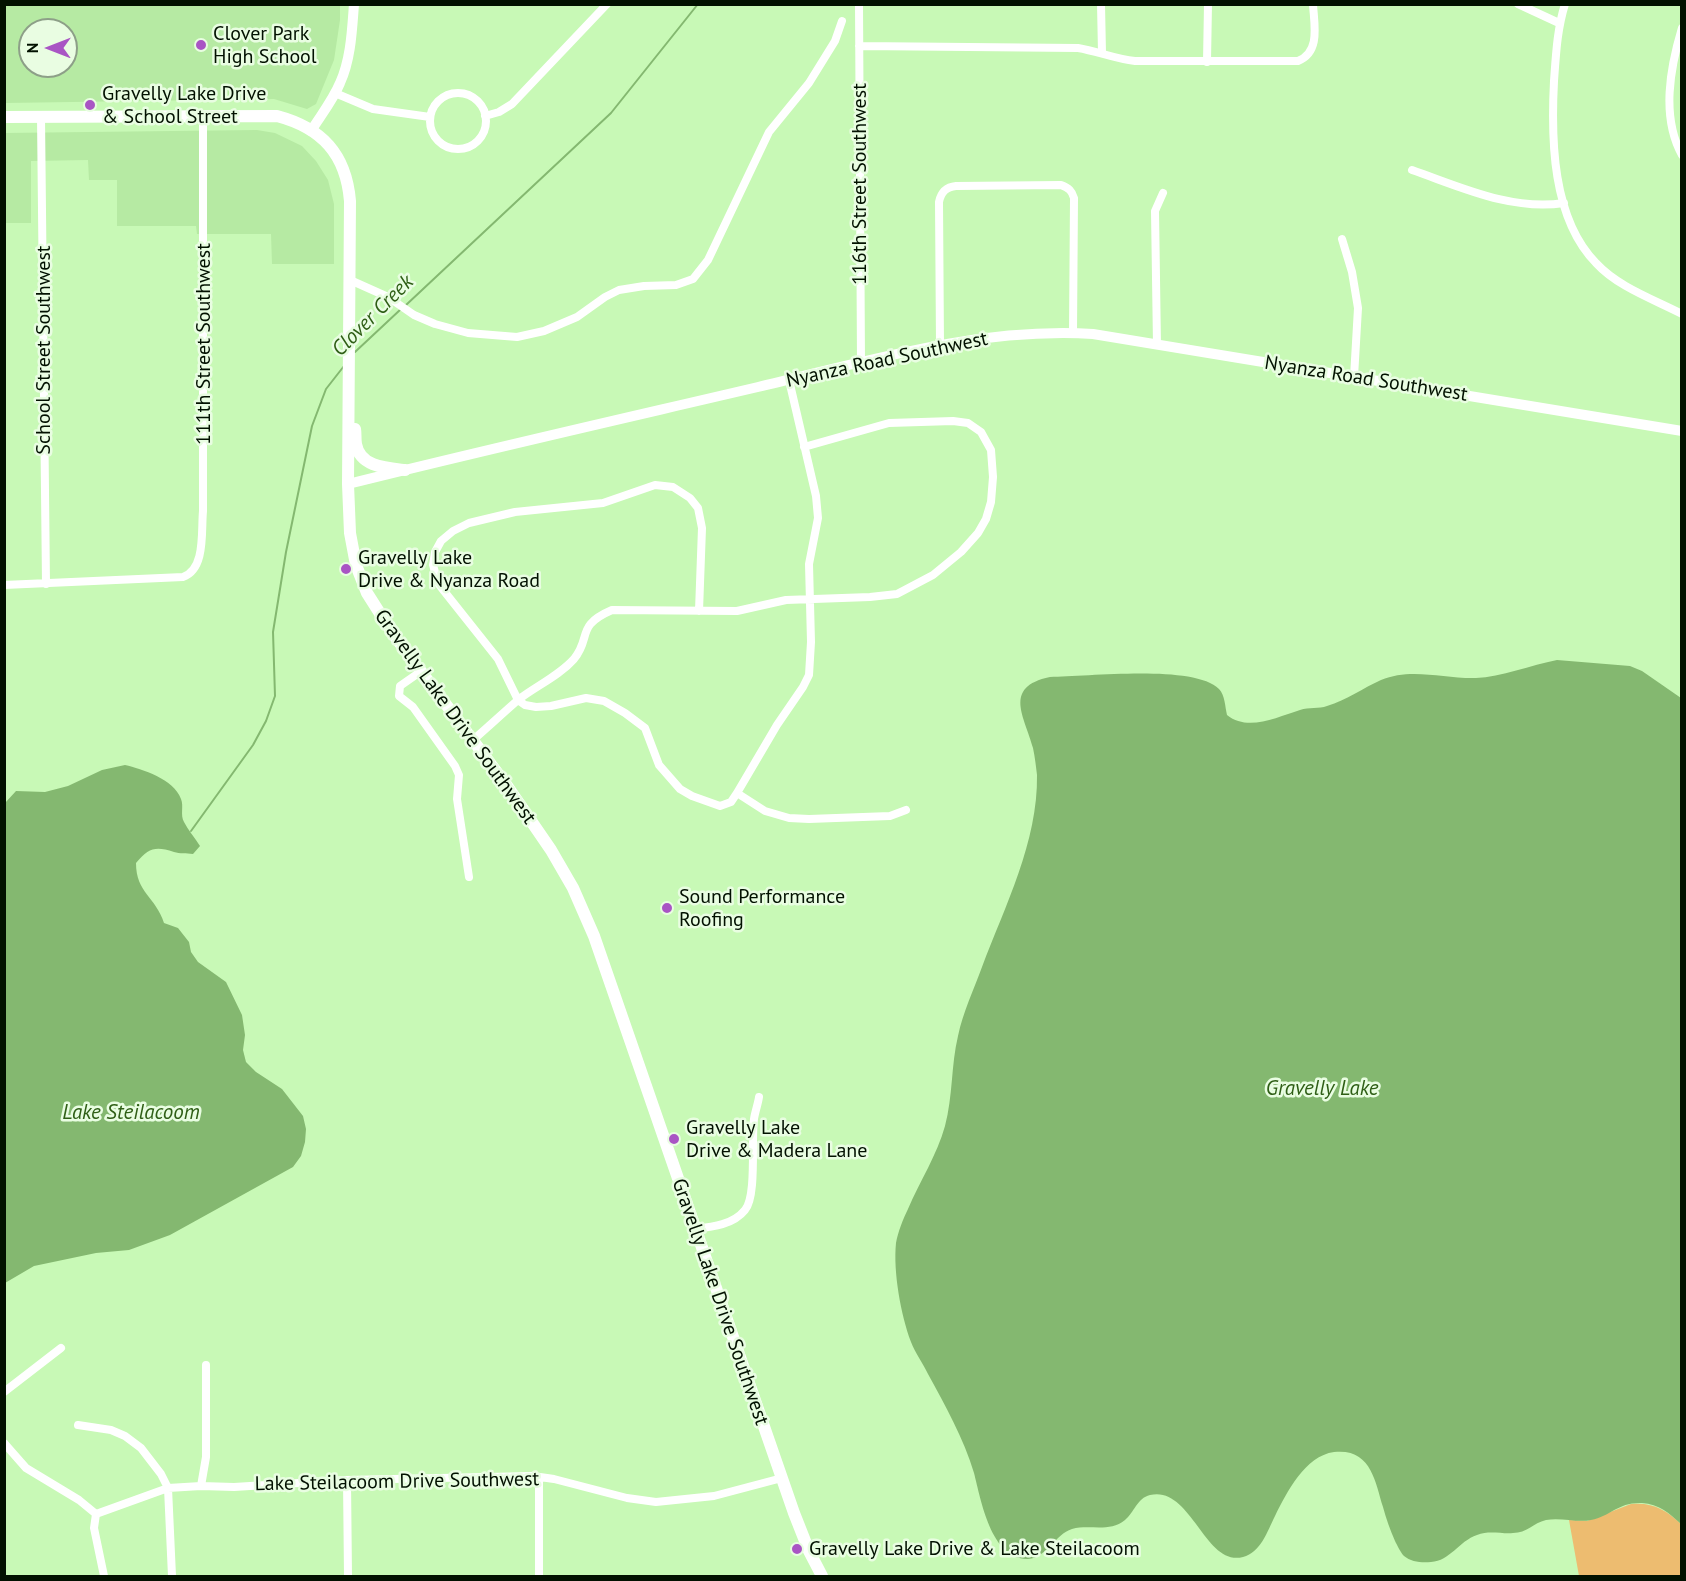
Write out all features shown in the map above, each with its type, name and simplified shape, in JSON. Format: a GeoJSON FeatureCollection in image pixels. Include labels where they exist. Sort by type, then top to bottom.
{"type":"FeatureCollection","features":[{"type":"Feature","properties":{"kind":"main road","name":"Gravelly Lake Drive Southwest"},"geometry":{"type":"LineString","coordinates":[[4,117],[276,116],[300,124],[334,151],[348,182],[350,280],[348,484],[350,533],[356,565],[363,584],[387,626],[473,740],[551,850],[573,888],[594,936],[782,1478],[809,1551],[822,1576]]}},
{"type":"Feature","properties":{"kind":"main road"},"geometry":{"type":"LineString","coordinates":[[348,392],[356,446],[362,458],[381,467],[405,470]]}},
{"type":"Feature","properties":{"kind":"street"},"geometry":{"type":"LineString","coordinates":[[311,131],[335,93],[345,70],[352,38],[354,4]]}},
{"type":"Feature","properties":{"kind":"street"},"geometry":{"type":"LineString","coordinates":[[485,116],[499,112],[512,104],[607,4]]}},
{"type":"Feature","properties":{"kind":"street","name":"116th Street Southwest"},"geometry":{"type":"LineString","coordinates":[[859,4],[861,363]]}},
{"type":"Feature","properties":{"kind":"street"},"geometry":{"type":"LineString","coordinates":[[1101,4],[1102,53]]}},
{"type":"Feature","properties":{"kind":"street"},"geometry":{"type":"LineString","coordinates":[[1207,62],[1208,4]]}},
{"type":"Feature","properties":{"kind":"street"},"geometry":{"type":"LineString","coordinates":[[859,46],[1078,48],[1135,61],[1292,62],[1305,59],[1312,50],[1314,43],[1313,4]]}},
{"type":"Feature","properties":{"kind":"street"},"geometry":{"type":"LineString","coordinates":[[1518,4],[1559,23]]}},
{"type":"Feature","properties":{"kind":"street"},"geometry":{"type":"LineString","coordinates":[[1565,4],[1556,43],[1553,136],[1557,176],[1573,229],[1582,246],[1596,263],[1621,283],[1682,314]]}},
{"type":"Feature","properties":{"kind":"street"},"geometry":{"type":"LineString","coordinates":[[350,280],[435,324],[468,333],[525,337],[577,317],[619,290],[644,286],[676,285],[693,279],[708,260],[769,132],[808,83],[835,41],[842,21]]}},
{"type":"Feature","properties":{"kind":"street"},"geometry":{"type":"LineString","coordinates":[[1682,28],[1674,52],[1670,77],[1670,106],[1671,124],[1682,155]]}},
{"type":"Feature","properties":{"kind":"street"},"geometry":{"type":"LineString","coordinates":[[335,93],[374,109],[430,117]]}},
{"type":"Feature","properties":{"kind":"street"},"geometry":{"type":"LineString","coordinates":[[464,93],[472,97],[479,103],[485,116],[484,129],[474,144],[456,149],[447,147],[433,135],[430,117],[432,108],[446,95],[464,93]]}},
{"type":"Feature","properties":{"kind":"street","name":"111th Street Southwest"},"geometry":{"type":"LineString","coordinates":[[46,584],[183,577],[196,568],[203,511],[203,115]]}},
{"type":"Feature","properties":{"kind":"street","name":"School Street Southwest"},"geometry":{"type":"LineString","coordinates":[[42,117],[46,584]]}},
{"type":"Feature","properties":{"kind":"street"},"geometry":{"type":"LineString","coordinates":[[1412,170],[1494,199],[1537,205],[1564,203]]}},
{"type":"Feature","properties":{"kind":"street"},"geometry":{"type":"LineString","coordinates":[[940,345],[939,202],[942,193],[951,186],[1062,185],[1069,188],[1074,198],[1073,333]]}},
{"type":"Feature","properties":{"kind":"street"},"geometry":{"type":"LineString","coordinates":[[1157,345],[1155,210],[1163,193]]}},
{"type":"Feature","properties":{"kind":"street"},"geometry":{"type":"LineString","coordinates":[[1342,239],[1352,273],[1358,308],[1354,377]]}},
{"type":"Feature","properties":{"kind":"street","name":"Nyanza Road Southwest"},"geometry":{"type":"LineString","coordinates":[[348,484],[940,345],[1010,335],[1093,334],[1682,431]]}},
{"type":"Feature","properties":{"kind":"street"},"geometry":{"type":"LineString","coordinates":[[699,611],[702,528],[700,514],[690,498],[673,487],[650,485],[603,503],[515,512],[469,523],[453,531],[441,541],[433,556],[434,571],[444,591],[498,659],[519,700],[536,707],[586,698],[604,701],[626,713],[645,728],[660,765],[680,789],[720,806],[731,802],[746,774],[809,675],[812,642],[809,564],[818,518],[816,496],[789,380]]}},
{"type":"Feature","properties":{"kind":"street"},"geometry":{"type":"LineString","coordinates":[[473,740],[519,700],[571,662],[579,651],[588,627],[599,616],[612,610],[744,611],[786,600],[897,594],[933,575],[960,552],[984,524],[991,502],[993,463],[990,444],[974,426],[953,421],[898,422],[804,447]]}},
{"type":"Feature","properties":{"kind":"street"},"geometry":{"type":"LineString","coordinates":[[4,585],[46,584]]}},
{"type":"Feature","properties":{"kind":"street"},"geometry":{"type":"LineString","coordinates":[[420,672],[400,686],[399,696],[412,707],[455,766],[459,775],[457,799],[469,877]]}},
{"type":"Feature","properties":{"kind":"street"},"geometry":{"type":"LineString","coordinates":[[737,793],[765,812],[789,818],[891,816],[906,810]]}},
{"type":"Feature","properties":{"kind":"street"},"geometry":{"type":"LineString","coordinates":[[694,1228],[722,1224],[740,1216],[747,1208],[751,1192],[754,1119],[759,1097]]}},
{"type":"Feature","properties":{"kind":"street"},"geometry":{"type":"LineString","coordinates":[[4,1392],[61,1348]]}},
{"type":"Feature","properties":{"kind":"street"},"geometry":{"type":"LineString","coordinates":[[201,1486],[206,1457],[206,1365]]}},
{"type":"Feature","properties":{"kind":"street"},"geometry":{"type":"LineString","coordinates":[[78,1425],[111,1430],[130,1439],[141,1448],[161,1474],[168,1488],[172,1576]]}},
{"type":"Feature","properties":{"kind":"street"},"geometry":{"type":"LineString","coordinates":[[4,1443],[26,1468],[79,1500],[96,1515],[94,1528],[104,1576]]}},
{"type":"Feature","properties":{"kind":"street","name":"Lake Steilacoom Drive Southwest"},"geometry":{"type":"LineString","coordinates":[[96,1515],[168,1488],[201,1486],[234,1487],[347,1480],[504,1476],[554,1479],[627,1498],[656,1502],[714,1496],[782,1478]]}},
{"type":"Feature","properties":{"kind":"street"},"geometry":{"type":"LineString","coordinates":[[538,1576],[539,1478]]}},
{"type":"Feature","properties":{"kind":"street"},"geometry":{"type":"LineString","coordinates":[[347,1480],[348,1576]]}},
{"type":"Feature","properties":{"kind":"shaded area","name":"Clover Park High School"},"geometry":{"type":"Polygon","coordinates":[[[340,4],[334,60],[316,104],[307,109],[274,99],[5,103],[5,5],[340,4]]]}},
{"type":"Feature","properties":{"kind":"shaded area"},"geometry":{"type":"Polygon","coordinates":[[[257,130],[275,133],[302,146],[316,161],[328,180],[334,204],[334,264],[272,264],[271,234],[197,234],[196,226],[117,226],[117,180],[89,180],[88,160],[31,161],[31,223],[5,223],[4,133],[257,130]]]}},
{"type":"Feature","properties":{"kind":"shaded area"},"geometry":{"type":"Polygon","coordinates":[[[1631,1504],[1646,1504],[1659,1508],[1681,1524],[1681,1576],[1579,1576],[1569,1520],[1587,1521],[1631,1504]]]}},
{"type":"Feature","properties":{"kind":"water","name":"Gravelly Lake"},"geometry":{"type":"Polygon","coordinates":[[[1557,660],[1630,666],[1642,671],[1681,698],[1681,1524],[1659,1507],[1634,1503],[1591,1520],[1552,1519],[1541,1521],[1518,1533],[1481,1534],[1471,1538],[1438,1561],[1417,1562],[1410,1560],[1400,1551],[1387,1520],[1374,1477],[1364,1461],[1346,1452],[1334,1452],[1314,1460],[1298,1476],[1285,1496],[1263,1541],[1254,1551],[1243,1557],[1230,1557],[1218,1550],[1176,1502],[1164,1495],[1150,1495],[1142,1499],[1128,1517],[1119,1524],[1072,1529],[1035,1558],[1015,1557],[996,1539],[984,1512],[965,1448],[911,1342],[899,1293],[895,1254],[903,1221],[942,1137],[948,1115],[960,1027],[1010,897],[1032,825],[1037,775],[1033,748],[1022,715],[1021,696],[1026,688],[1035,682],[1050,677],[1164,674],[1206,681],[1221,692],[1227,715],[1235,720],[1253,723],[1303,709],[1327,706],[1392,676],[1416,674],[1476,678],[1557,660]]]}},
{"type":"Feature","properties":{"kind":"water","name":"Lake Steilacoom"},"geometry":{"type":"Polygon","coordinates":[[[125,765],[148,772],[172,786],[181,799],[184,822],[200,846],[193,854],[162,849],[149,851],[136,863],[139,881],[164,923],[178,928],[189,942],[191,952],[198,962],[226,982],[242,1015],[245,1035],[243,1050],[246,1062],[256,1072],[282,1089],[303,1116],[306,1129],[305,1142],[301,1156],[293,1167],[170,1235],[129,1250],[96,1253],[34,1266],[5,1283],[5,803],[16,791],[45,792],[68,786],[102,770],[125,765]]]}},
{"type":"Feature","properties":{"kind":"waterway","name":"Clover Creek"},"geometry":{"type":"LineString","coordinates":[[406,305],[611,113],[698,4]]}},
{"type":"Feature","properties":{"kind":"waterway","name":"Clover Creek"},"geometry":{"type":"LineString","coordinates":[[355,352],[401,309]]}},
{"type":"Feature","properties":{"kind":"waterway","name":"Clover Creek"},"geometry":{"type":"LineString","coordinates":[[191,831],[253,745],[266,721],[275,696],[273,632],[286,552],[312,426],[326,389],[344,366]]}},
{"type":"Feature","properties":{"kind":"place","name":"Clover Park High School"},"geometry":{"type":"Point","coordinates":[201,45]}},
{"type":"Feature","properties":{"kind":"place","name":"Gravelly Lake Drive & School Street"},"geometry":{"type":"Point","coordinates":[90,105]}},
{"type":"Feature","properties":{"kind":"place","name":"Gravelly Lake Drive & Nyanza Road"},"geometry":{"type":"Point","coordinates":[346,569]}},
{"type":"Feature","properties":{"kind":"place","name":"Sound Performance Roofing"},"geometry":{"type":"Point","coordinates":[667,908]}},
{"type":"Feature","properties":{"kind":"place","name":"Gravelly Lake Drive & Madera Lane"},"geometry":{"type":"Point","coordinates":[674,1139]}},
{"type":"Feature","properties":{"kind":"place","name":"Gravelly Lake Drive & Lake Steilacoom"},"geometry":{"type":"Point","coordinates":[797,1549]}}]}
